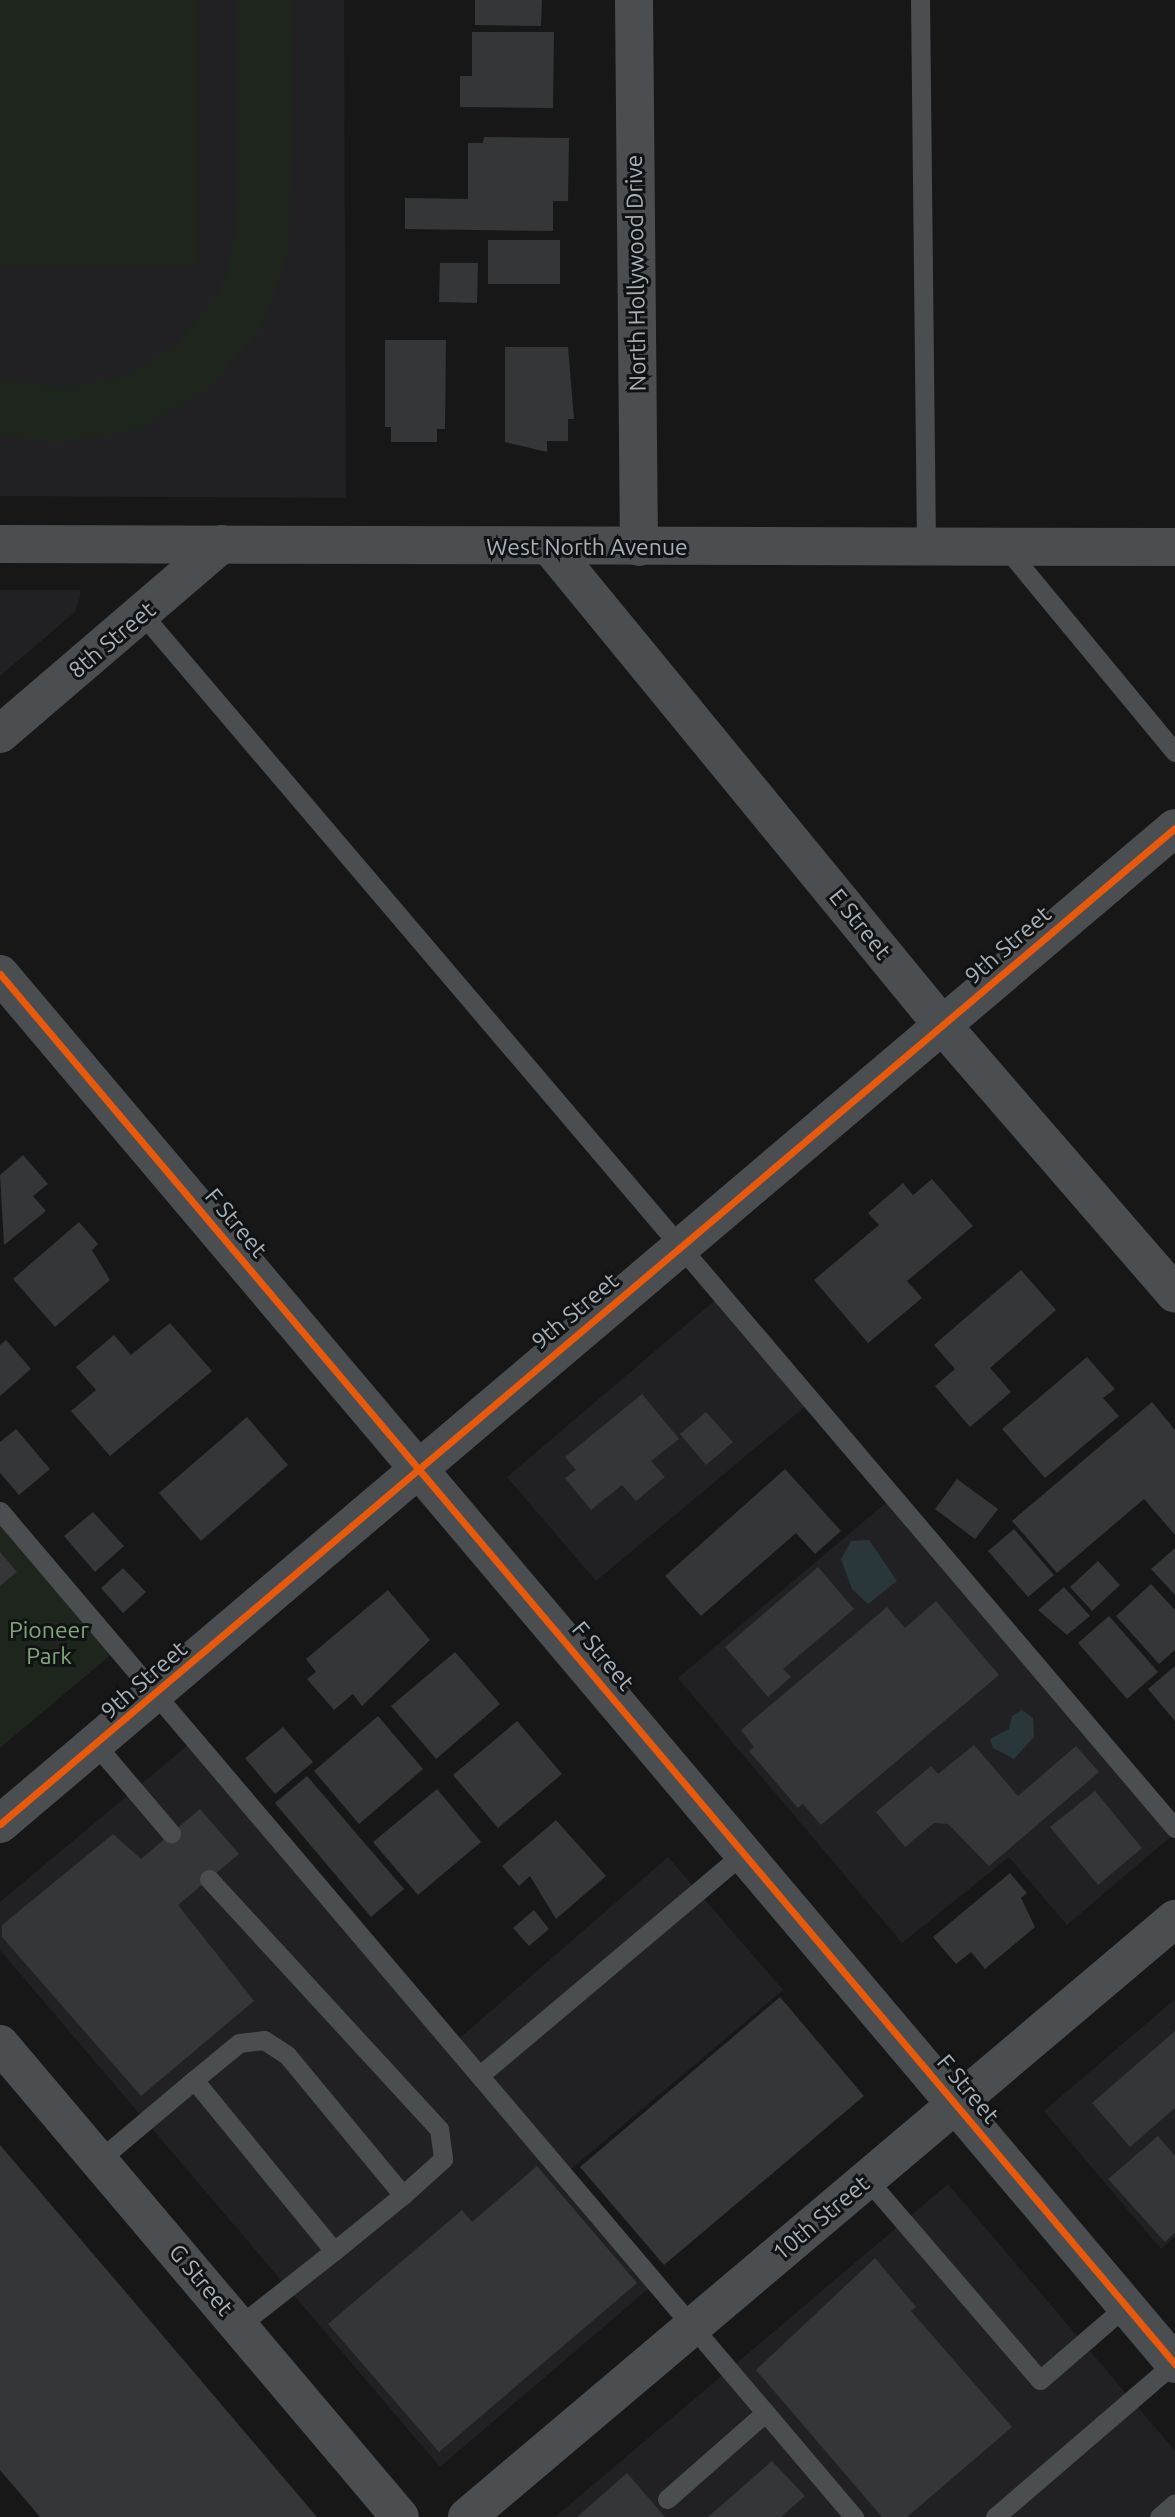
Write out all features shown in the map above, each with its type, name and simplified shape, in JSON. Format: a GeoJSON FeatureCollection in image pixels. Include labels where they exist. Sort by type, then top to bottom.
{"type":"FeatureCollection","features":[{"type":"Feature","properties":{"kind":"street","name":"North Hollywood Drive"},"geometry":{"type":"LineString","coordinates":[[634,0],[639,547]]}},
{"type":"Feature","properties":{"kind":"street","name":"West North Avenue"},"geometry":{"type":"LineString","coordinates":[[0,544],[551,548],[1175,547]]}},
{"type":"Feature","properties":{"kind":"street","name":"8th Street"},"geometry":{"type":"LineString","coordinates":[[0,734],[143,615],[222,544]]}},
{"type":"Feature","properties":{"kind":"street","name":"E Street"},"geometry":{"type":"LineString","coordinates":[[551,548],[943,1026],[1175,1294]]}},
{"type":"Feature","properties":{"kind":"street","name":"9th Street"},"geometry":{"type":"LineString","coordinates":[[0,1824],[157,1694],[1175,828]]}},
{"type":"Feature","properties":{"kind":"street","name":"F Street"},"geometry":{"type":"LineString","coordinates":[[0,974],[1175,2364]]}},
{"type":"Feature","properties":{"kind":"street","name":"10th Street"},"geometry":{"type":"LineString","coordinates":[[467,2517],[1175,1919]]}},
{"type":"Feature","properties":{"kind":"street","name":"G Street"},"geometry":{"type":"LineString","coordinates":[[0,2044],[400,2517]]}},
{"type":"Feature","properties":{"kind":"lane"},"geometry":{"type":"LineString","coordinates":[[920,0],[926,547]]}},
{"type":"Feature","properties":{"kind":"lane"},"geometry":{"type":"LineString","coordinates":[[1005,547],[1175,752]]}},
{"type":"Feature","properties":{"kind":"lane"},"geometry":{"type":"LineString","coordinates":[[143,615],[682,1245],[1175,1828]]}},
{"type":"Feature","properties":{"kind":"lane"},"geometry":{"type":"LineString","coordinates":[[0,1511],[853,2517]]}},
{"type":"Feature","properties":{"kind":"lane"},"geometry":{"type":"LineString","coordinates":[[96,1745],[171,1833]]}},
{"type":"Feature","properties":{"kind":"lane"},"geometry":{"type":"LineString","coordinates":[[480,2076],[744,1853]]}},
{"type":"Feature","properties":{"kind":"lane"},"geometry":{"type":"LineString","coordinates":[[209,1879],[439,2129],[443,2159],[334,2251],[240,2325]]}},
{"type":"Feature","properties":{"kind":"lane"},"geometry":{"type":"LineString","coordinates":[[99,2160],[239,2043],[274,2045],[402,2195]]}},
{"type":"Feature","properties":{"kind":"lane"},"geometry":{"type":"LineString","coordinates":[[194,2080],[334,2251]]}},
{"type":"Feature","properties":{"kind":"lane"},"geometry":{"type":"LineString","coordinates":[[867,2179],[1040,2380],[1127,2305]]}},
{"type":"Feature","properties":{"kind":"lane"},"geometry":{"type":"LineString","coordinates":[[995,2517],[1175,2364]]}},
{"type":"Feature","properties":{"kind":"lane"},"geometry":{"type":"LineString","coordinates":[[667,2499],[765,2413]]}},
{"type":"Feature","properties":{"kind":"lane"},"geometry":{"type":"LineString","coordinates":[[1159,2517],[1175,2503]]}},
{"type":"Feature","properties":{"kind":"shaded area"},"geometry":{"type":"Polygon","coordinates":[[[0,0],[344,0],[346,498],[0,496],[0,0]]]}},
{"type":"Feature","properties":{"kind":"shaded area"},"geometry":{"type":"Polygon","coordinates":[[[0,590],[80,590],[80,597],[75,612],[0,676],[0,590]]]}},
{"type":"Feature","properties":{"kind":"shaded area"},"geometry":{"type":"Polygon","coordinates":[[[722,1294],[813,1400],[596,1581],[507,1477],[722,1294]]]}},
{"type":"Feature","properties":{"kind":"shaded area"},"geometry":{"type":"Polygon","coordinates":[[[894,1496],[1175,1833],[1067,1925],[1009,1857],[902,1943],[678,1678],[894,1496]]]}},
{"type":"Feature","properties":{"kind":"shaded area"},"geometry":{"type":"Polygon","coordinates":[[[869,1540],[897,1581],[868,1604],[852,1589],[841,1559],[851,1541],[869,1540]]]}},
{"type":"Feature","properties":{"kind":"shaded area"},"geometry":{"type":"Polygon","coordinates":[[[1022,1710],[1033,1718],[1034,1737],[1014,1759],[993,1748],[990,1739],[1009,1729],[1012,1716],[1022,1710]]]}},
{"type":"Feature","properties":{"kind":"shaded area"},"geometry":{"type":"Polygon","coordinates":[[[195,1739],[453,2044],[668,1857],[783,1990],[564,2175],[655,2283],[440,2467],[0,1950],[0,1902],[195,1739]]]}},
{"type":"Feature","properties":{"kind":"shaded area"},"geometry":{"type":"Polygon","coordinates":[[[1175,1999],[1175,2237],[1161,2249],[1044,2111],[1175,1999]]]}},
{"type":"Feature","properties":{"kind":"shaded area"},"geometry":{"type":"Polygon","coordinates":[[[948,2184],[1175,2451],[1175,2517],[555,2517],[948,2184]]]}},
{"type":"Feature","properties":{"kind":"green space"},"geometry":{"type":"Polygon","coordinates":[[[0,0],[198,0],[198,267],[0,267],[0,0]]]}},
{"type":"Feature","properties":{"kind":"green space"},"geometry":{"type":"Polygon","coordinates":[[[238,0],[293,0],[289,252],[261,328],[209,389],[139,429],[59,443],[0,435],[0,378],[59,388],[120,378],[174,347],[214,300],[227,272],[238,211],[238,0]]]}},
{"type":"Feature","properties":{"kind":"green space","name":"Pioneer Park"},"geometry":{"type":"Polygon","coordinates":[[[0,1511],[118,1649],[0,1748],[0,1511]]]}},
{"type":"Feature","properties":{"kind":"building"},"geometry":{"type":"Polygon","coordinates":[[[475,0],[542,0],[541,26],[475,25],[475,0]]]}},
{"type":"Feature","properties":{"kind":"building"},"geometry":{"type":"Polygon","coordinates":[[[472,32],[554,32],[553,108],[460,107],[460,76],[472,76],[472,32]]]}},
{"type":"Feature","properties":{"kind":"building"},"geometry":{"type":"Polygon","coordinates":[[[484,137],[569,138],[568,201],[553,201],[553,231],[405,229],[405,198],[468,199],[468,143],[483,143],[484,137]]]}},
{"type":"Feature","properties":{"kind":"building"},"geometry":{"type":"Polygon","coordinates":[[[488,240],[560,240],[560,284],[488,284],[488,240]]]}},
{"type":"Feature","properties":{"kind":"building"},"geometry":{"type":"Polygon","coordinates":[[[440,263],[478,263],[477,303],[439,302],[440,263]]]}},
{"type":"Feature","properties":{"kind":"building"},"geometry":{"type":"Polygon","coordinates":[[[385,340],[446,340],[445,429],[437,429],[437,442],[391,442],[391,427],[385,427],[385,340]]]}},
{"type":"Feature","properties":{"kind":"building"},"geometry":{"type":"Polygon","coordinates":[[[505,347],[568,347],[574,419],[568,419],[568,441],[547,441],[547,452],[505,442],[505,347]]]}},
{"type":"Feature","properties":{"kind":"building"},"geometry":{"type":"Polygon","coordinates":[[[23,1155],[48,1184],[33,1196],[46,1211],[4,1245],[0,1175],[23,1155]]]}},
{"type":"Feature","properties":{"kind":"building"},"geometry":{"type":"Polygon","coordinates":[[[932,1179],[973,1226],[907,1281],[922,1298],[868,1343],[814,1280],[879,1225],[868,1213],[903,1183],[913,1195],[932,1179]]]}},
{"type":"Feature","properties":{"kind":"building"},"geometry":{"type":"Polygon","coordinates":[[[79,1222],[98,1244],[92,1250],[110,1280],[55,1327],[13,1279],[79,1222]]]}},
{"type":"Feature","properties":{"kind":"building"},"geometry":{"type":"Polygon","coordinates":[[[1021,1270],[1056,1310],[990,1368],[1011,1392],[970,1427],[935,1386],[955,1369],[934,1345],[1021,1270]]]}},
{"type":"Feature","properties":{"kind":"building"},"geometry":{"type":"Polygon","coordinates":[[[170,1323],[212,1371],[110,1456],[71,1411],[96,1390],[76,1367],[114,1335],[131,1355],[170,1323]]]}},
{"type":"Feature","properties":{"kind":"building"},"geometry":{"type":"Polygon","coordinates":[[[6,1340],[31,1369],[0,1396],[0,1345],[6,1340]]]}},
{"type":"Feature","properties":{"kind":"building"},"geometry":{"type":"Polygon","coordinates":[[[1087,1357],[1115,1389],[1103,1398],[1119,1416],[1045,1478],[1002,1429],[1087,1357]]]}},
{"type":"Feature","properties":{"kind":"building"},"geometry":{"type":"Polygon","coordinates":[[[642,1394],[679,1439],[651,1461],[665,1477],[636,1501],[622,1485],[591,1510],[565,1478],[576,1470],[565,1457],[642,1394]]]}},
{"type":"Feature","properties":{"kind":"building"},"geometry":{"type":"Polygon","coordinates":[[[1152,1402],[1175,1430],[1175,1535],[1144,1499],[1057,1573],[1012,1521],[1152,1402]]]}},
{"type":"Feature","properties":{"kind":"building"},"geometry":{"type":"Polygon","coordinates":[[[706,1412],[733,1442],[706,1465],[680,1434],[706,1412]]]}},
{"type":"Feature","properties":{"kind":"building"},"geometry":{"type":"Polygon","coordinates":[[[247,1417],[288,1465],[201,1541],[159,1493],[247,1417]]]}},
{"type":"Feature","properties":{"kind":"building"},"geometry":{"type":"Polygon","coordinates":[[[16,1429],[50,1469],[19,1495],[0,1473],[0,1442],[16,1429]]]}},
{"type":"Feature","properties":{"kind":"building"},"geometry":{"type":"Polygon","coordinates":[[[785,1469],[841,1531],[815,1554],[796,1533],[701,1616],[665,1576],[785,1469]]]}},
{"type":"Feature","properties":{"kind":"building"},"geometry":{"type":"Polygon","coordinates":[[[957,1479],[998,1509],[975,1539],[935,1509],[957,1479]]]}},
{"type":"Feature","properties":{"kind":"building"},"geometry":{"type":"Polygon","coordinates":[[[93,1512],[124,1546],[95,1572],[64,1536],[93,1512]]]}},
{"type":"Feature","properties":{"kind":"building"},"geometry":{"type":"Polygon","coordinates":[[[1014,1529],[1054,1575],[1028,1597],[988,1551],[1014,1529]]]}},
{"type":"Feature","properties":{"kind":"building"},"geometry":{"type":"Polygon","coordinates":[[[1175,1548],[1175,1595],[1151,1569],[1175,1548]]]}},
{"type":"Feature","properties":{"kind":"building"},"geometry":{"type":"Polygon","coordinates":[[[0,1552],[17,1572],[0,1586],[0,1552]]]}},
{"type":"Feature","properties":{"kind":"building"},"geometry":{"type":"Polygon","coordinates":[[[1098,1561],[1120,1585],[1092,1611],[1070,1587],[1098,1561]]]}},
{"type":"Feature","properties":{"kind":"building"},"geometry":{"type":"Polygon","coordinates":[[[818,1567],[854,1609],[783,1669],[791,1677],[768,1697],[725,1647],[818,1567]]]}},
{"type":"Feature","properties":{"kind":"building"},"geometry":{"type":"Polygon","coordinates":[[[123,1568],[146,1592],[123,1613],[101,1588],[123,1568]]]}},
{"type":"Feature","properties":{"kind":"building"},"geometry":{"type":"Polygon","coordinates":[[[1151,1584],[1175,1610],[1175,1650],[1159,1664],[1116,1616],[1151,1584]]]}},
{"type":"Feature","properties":{"kind":"building"},"geometry":{"type":"Polygon","coordinates":[[[1064,1587],[1090,1616],[1067,1635],[1038,1610],[1064,1587]]]}},
{"type":"Feature","properties":{"kind":"building"},"geometry":{"type":"Polygon","coordinates":[[[388,1590],[430,1640],[362,1706],[353,1694],[334,1710],[307,1679],[316,1672],[306,1659],[388,1590]]]}},
{"type":"Feature","properties":{"kind":"building"},"geometry":{"type":"Polygon","coordinates":[[[936,1601],[999,1675],[821,1825],[803,1804],[798,1808],[749,1751],[754,1747],[741,1730],[887,1607],[905,1628],[936,1601]]]}},
{"type":"Feature","properties":{"kind":"building"},"geometry":{"type":"Polygon","coordinates":[[[1109,1616],[1158,1672],[1127,1699],[1078,1643],[1109,1616]]]}},
{"type":"Feature","properties":{"kind":"building"},"geometry":{"type":"Polygon","coordinates":[[[455,1652],[500,1704],[436,1759],[391,1706],[455,1652]]]}},
{"type":"Feature","properties":{"kind":"building"},"geometry":{"type":"Polygon","coordinates":[[[1175,1666],[1175,1721],[1148,1689],[1175,1666]]]}},
{"type":"Feature","properties":{"kind":"building"},"geometry":{"type":"Polygon","coordinates":[[[378,1716],[423,1769],[359,1824],[314,1771],[378,1716]]]}},
{"type":"Feature","properties":{"kind":"building"},"geometry":{"type":"Polygon","coordinates":[[[517,1721],[562,1774],[498,1828],[453,1775],[517,1721]]]}},
{"type":"Feature","properties":{"kind":"building"},"geometry":{"type":"Polygon","coordinates":[[[283,1727],[313,1762],[275,1794],[245,1758],[283,1727]]]}},
{"type":"Feature","properties":{"kind":"building"},"geometry":{"type":"Polygon","coordinates":[[[974,1745],[1018,1796],[1076,1746],[1099,1772],[989,1866],[948,1824],[934,1823],[905,1847],[876,1812],[931,1766],[938,1774],[974,1745]]]}},
{"type":"Feature","properties":{"kind":"building"},"geometry":{"type":"Polygon","coordinates":[[[307,1776],[404,1889],[371,1917],[275,1803],[307,1776]]]}},
{"type":"Feature","properties":{"kind":"building"},"geometry":{"type":"Polygon","coordinates":[[[437,1789],[481,1842],[418,1895],[373,1842],[437,1789]]]}},
{"type":"Feature","properties":{"kind":"building"},"geometry":{"type":"Polygon","coordinates":[[[1095,1791],[1142,1848],[1098,1885],[1050,1827],[1095,1791]]]}},
{"type":"Feature","properties":{"kind":"building"},"geometry":{"type":"Polygon","coordinates":[[[200,1809],[239,1854],[178,1905],[254,2001],[141,2096],[2,1937],[2,1925],[113,1834],[141,1859],[200,1809]]]}},
{"type":"Feature","properties":{"kind":"building"},"geometry":{"type":"Polygon","coordinates":[[[556,1820],[606,1876],[556,1919],[530,1876],[519,1886],[502,1866],[556,1820]]]}},
{"type":"Feature","properties":{"kind":"building"},"geometry":{"type":"Polygon","coordinates":[[[1010,1873],[1027,1893],[1021,1898],[1035,1927],[985,1969],[971,1952],[956,1964],[933,1937],[1010,1873]]]}},
{"type":"Feature","properties":{"kind":"building"},"geometry":{"type":"Polygon","coordinates":[[[534,1910],[549,1929],[529,1946],[513,1928],[534,1910]]]}},
{"type":"Feature","properties":{"kind":"building"},"geometry":{"type":"Polygon","coordinates":[[[780,1997],[864,2096],[664,2265],[580,2167],[780,1997]]]}},
{"type":"Feature","properties":{"kind":"building"},"geometry":{"type":"Polygon","coordinates":[[[1175,2031],[1175,2108],[1130,2147],[1092,2103],[1175,2031]]]}},
{"type":"Feature","properties":{"kind":"building"},"geometry":{"type":"Polygon","coordinates":[[[1158,2136],[1175,2156],[1175,2233],[1165,2242],[1108,2179],[1158,2136]]]}},
{"type":"Feature","properties":{"kind":"building"},"geometry":{"type":"Polygon","coordinates":[[[0,2145],[317,2517],[40,2517],[0,2470],[0,2145]]]}},
{"type":"Feature","properties":{"kind":"building"},"geometry":{"type":"Polygon","coordinates":[[[537,2166],[637,2283],[439,2452],[328,2324],[462,2210],[472,2222],[537,2166]]]}},
{"type":"Feature","properties":{"kind":"building"},"geometry":{"type":"Polygon","coordinates":[[[875,2258],[916,2307],[911,2311],[1012,2427],[907,2517],[882,2517],[756,2370],[875,2258]]]}},
{"type":"Feature","properties":{"kind":"building"},"geometry":{"type":"Polygon","coordinates":[[[772,2461],[805,2496],[781,2517],[708,2517],[772,2461]]]}},
{"type":"Feature","properties":{"kind":"building"},"geometry":{"type":"Polygon","coordinates":[[[627,2473],[665,2517],[577,2517],[627,2473]]]}},
{"type":"Feature","properties":{"kind":"cycle path"},"geometry":{"type":"LineString","coordinates":[[0,1824],[1175,828]]}},
{"type":"Feature","properties":{"kind":"cycle path"},"geometry":{"type":"LineString","coordinates":[[0,974],[1175,2364]]}}]}
